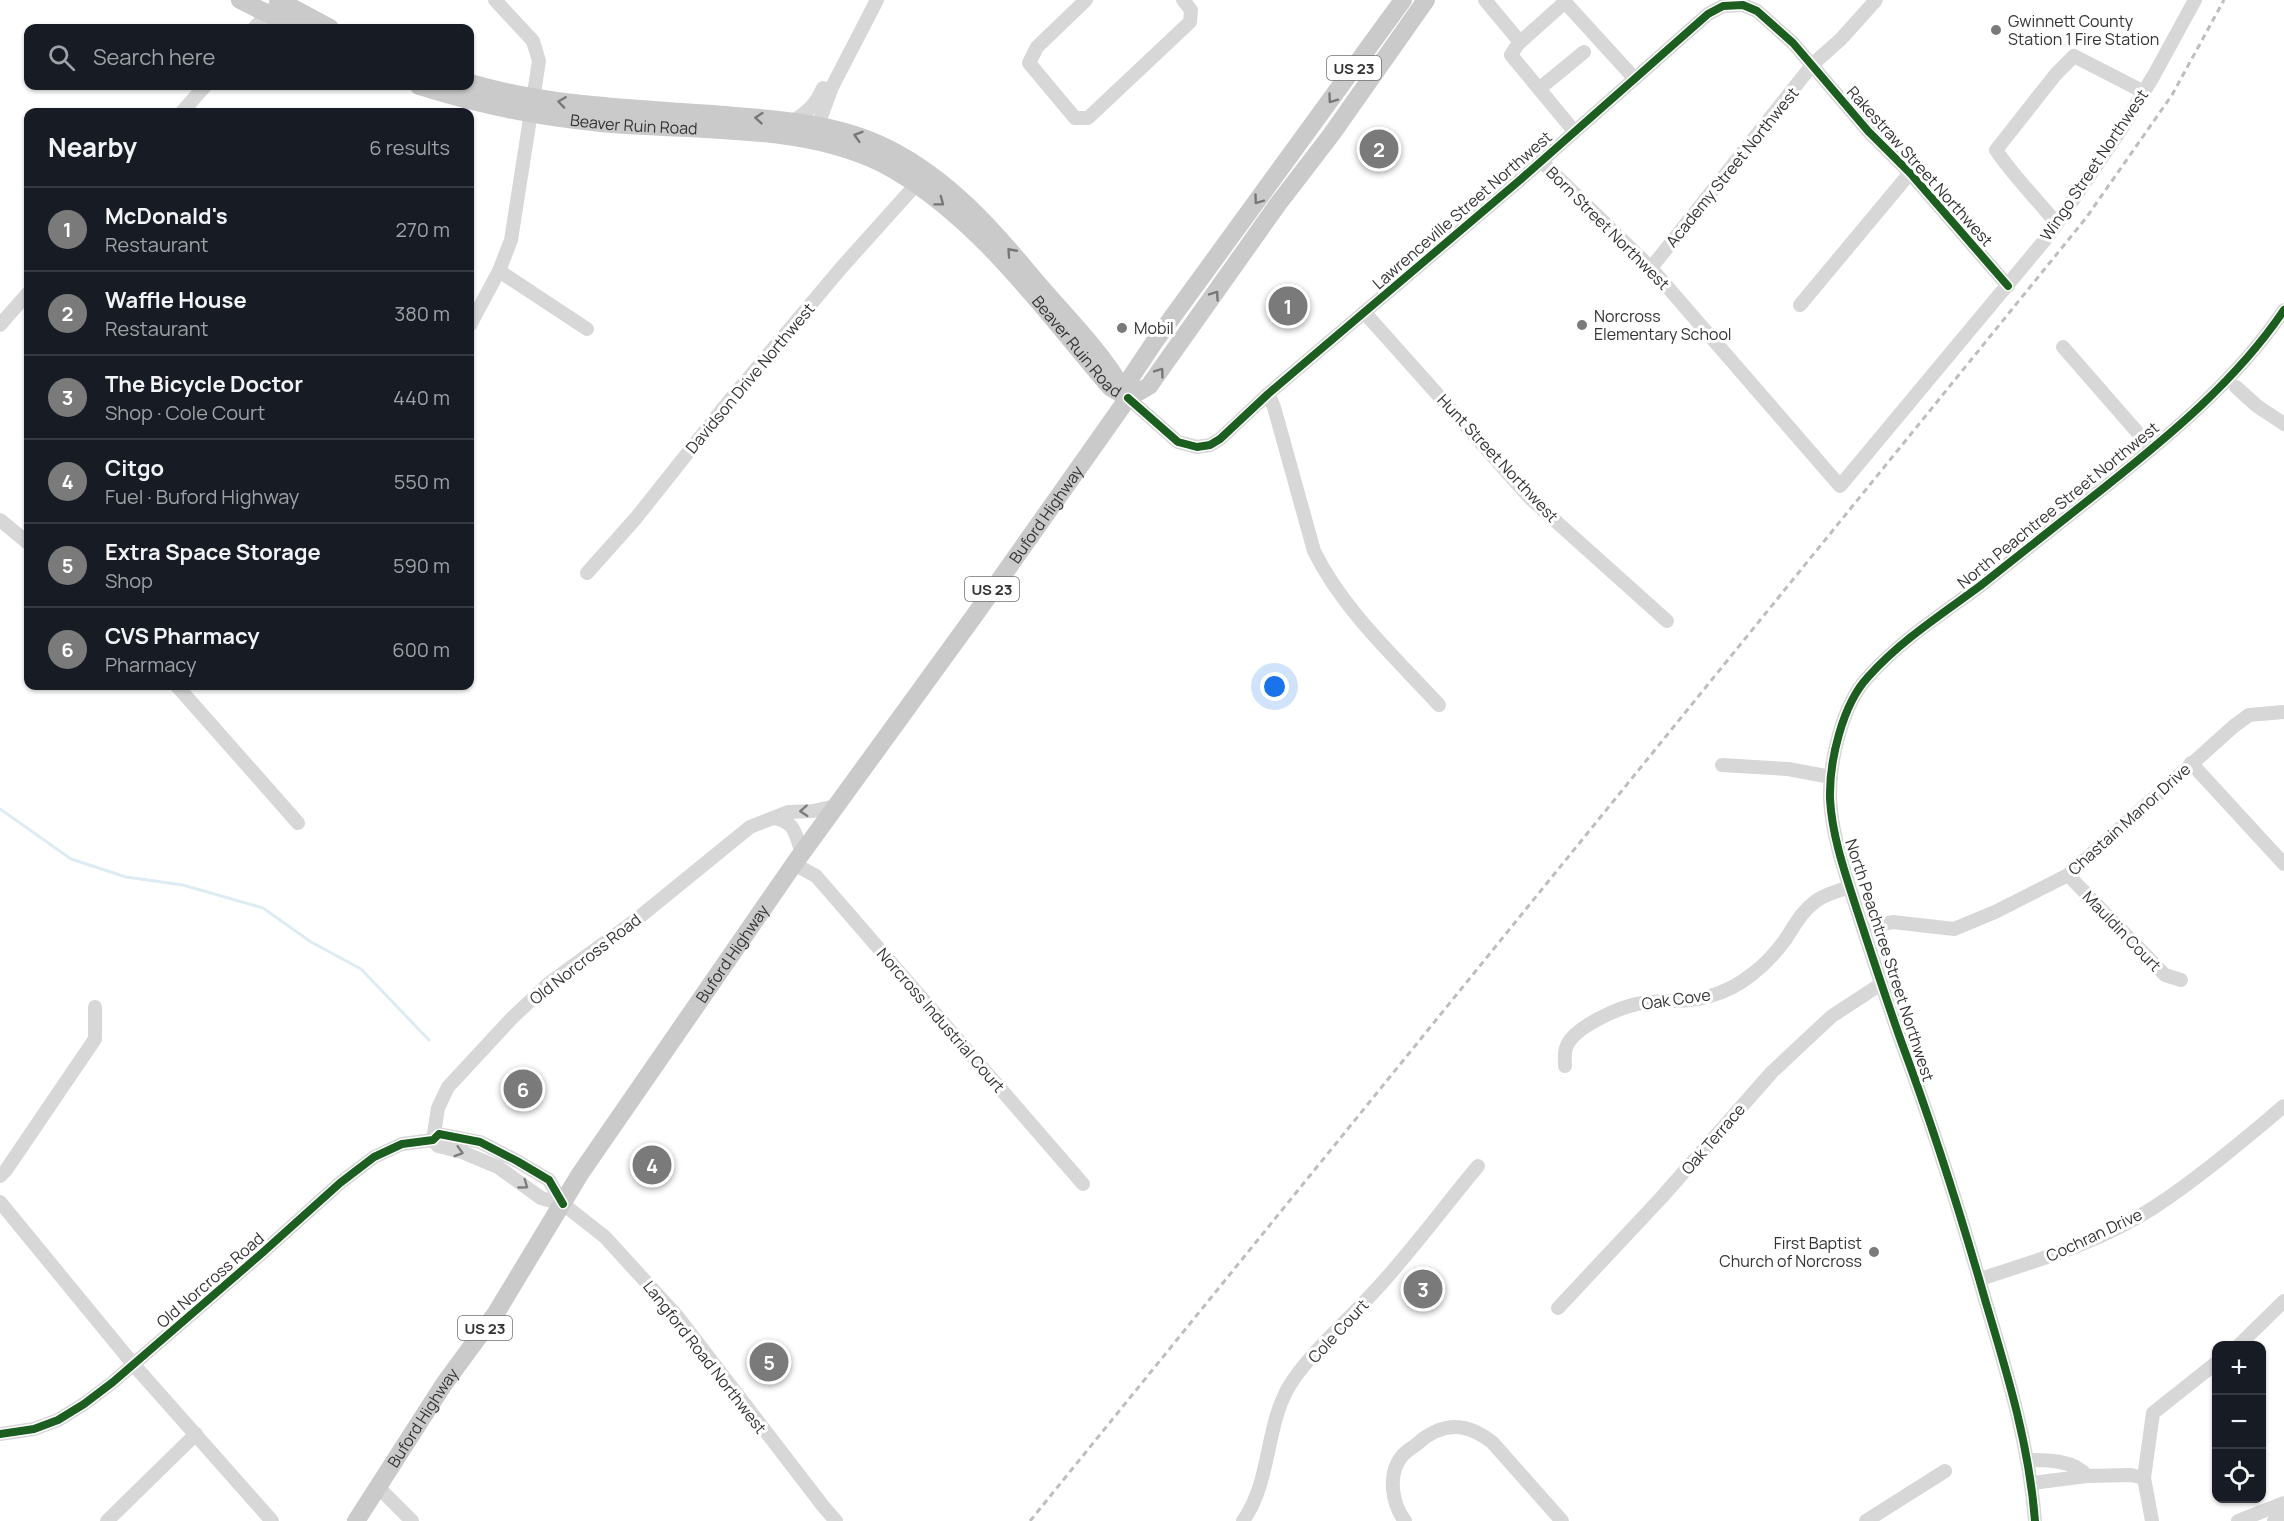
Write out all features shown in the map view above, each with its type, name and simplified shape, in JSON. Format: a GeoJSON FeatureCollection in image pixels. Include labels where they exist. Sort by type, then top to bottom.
{"type":"FeatureCollection","features":[{"type":"Feature","properties":{"kind":"main road"},"geometry":{"type":"LineString","coordinates":[[240,0],[276,5],[321,24]]}},
{"type":"Feature","properties":{"kind":"main road","name":"Buford Highway"},"geometry":{"type":"LineString","coordinates":[[1128,398],[1131,377],[1155,341],[1403,0]]}},
{"type":"Feature","properties":{"kind":"main road","name":"Buford Highway"},"geometry":{"type":"LineString","coordinates":[[356,1521],[444,1384],[496,1313],[580,1174],[798,858],[1128,398],[1149,386],[1426,0]]}},
{"type":"Feature","properties":{"kind":"main road"},"geometry":{"type":"LineString","coordinates":[[276,5],[293,24]]}},
{"type":"Feature","properties":{"kind":"main road","name":"Beaver Ruin Road"},"geometry":{"type":"LineString","coordinates":[[474,84],[532,106],[602,123],[774,134],[815,132],[874,141],[909,160],[921,178],[1017,279],[1110,387],[1128,398]]}},
{"type":"Feature","properties":{"kind":"main road","name":"Beaver Ruin Road"},"geometry":{"type":"LineString","coordinates":[[432,90],[473,102],[594,107],[793,121],[815,132]]}},
{"type":"Feature","properties":{"kind":"main road"},"geometry":{"type":"LineString","coordinates":[[1278,172],[1294,183]]}},
{"type":"Feature","properties":{"kind":"main road","name":"Beaver Ruin Road"},"geometry":{"type":"LineString","coordinates":[[921,178],[956,193],[981,218],[1104,360],[1128,398]]}},
{"type":"Feature","properties":{"kind":"main road"},"geometry":{"type":"LineString","coordinates":[[1104,360],[1112,365],[1136,360],[1155,341]]}},
{"type":"Feature","properties":{"kind":"street"},"geometry":{"type":"LineString","coordinates":[[815,132],[832,87],[878,0]]}},
{"type":"Feature","properties":{"kind":"street"},"geometry":{"type":"LineString","coordinates":[[1086,0],[1037,47],[1029,63],[1075,118],[1088,118],[1190,21],[1191,10],[1183,0]]}},
{"type":"Feature","properties":{"kind":"street"},"geometry":{"type":"LineString","coordinates":[[1485,0],[1520,42]]}},
{"type":"Feature","properties":{"kind":"street"},"geometry":{"type":"LineString","coordinates":[[1812,64],[1841,39],[1876,0]]}},
{"type":"Feature","properties":{"kind":"street","name":"Wingo Street Northwest"},"geometry":{"type":"LineString","coordinates":[[1840,486],[2008,286],[2057,224],[2120,131],[2195,0]]}},
{"type":"Feature","properties":{"kind":"street"},"geometry":{"type":"LineString","coordinates":[[1575,131],[1513,59],[1512,51],[1564,1],[1635,79]]}},
{"type":"Feature","properties":{"kind":"street"},"geometry":{"type":"LineString","coordinates":[[474,318],[499,271],[511,240],[539,61],[533,41],[500,2]]}},
{"type":"Feature","properties":{"kind":"street","name":"Lawrenceville Street Northwest"},"geometry":{"type":"LineString","coordinates":[[1128,398],[1178,442],[1197,447],[1210,445],[1220,439],[1268,394],[1541,161],[1708,14],[1729,4],[1743,5],[1757,11],[1793,43],[1812,64]]}},
{"type":"Feature","properties":{"kind":"street"},"geometry":{"type":"LineString","coordinates":[[258,24],[276,5]]}},
{"type":"Feature","properties":{"kind":"street"},"geometry":{"type":"LineString","coordinates":[[793,121],[806,114],[818,101],[838,56],[850,37],[864,24]]}},
{"type":"Feature","properties":{"kind":"street"},"geometry":{"type":"LineString","coordinates":[[1539,89],[1584,52]]}},
{"type":"Feature","properties":{"kind":"street"},"geometry":{"type":"LineString","coordinates":[[2057,224],[2033,193],[2007,167],[1996,150],[2056,74],[2074,56],[2144,92]]}},
{"type":"Feature","properties":{"kind":"street","name":"Rakestraw Street Northwest"},"geometry":{"type":"LineString","coordinates":[[1812,64],[1868,131],[1910,173],[2008,286]]}},
{"type":"Feature","properties":{"kind":"street","name":"Academy Street Northwest"},"geometry":{"type":"LineString","coordinates":[[1651,268],[1812,64]]}},
{"type":"Feature","properties":{"kind":"street"},"geometry":{"type":"LineString","coordinates":[[186,108],[201,90]]}},
{"type":"Feature","properties":{"kind":"street","name":"Born Street Northwest"},"geometry":{"type":"LineString","coordinates":[[1541,161],[1651,268],[1840,486]]}},
{"type":"Feature","properties":{"kind":"street"},"geometry":{"type":"LineString","coordinates":[[1800,305],[1910,173]]}},
{"type":"Feature","properties":{"kind":"street","name":"Davidson Drive Northwest"},"geometry":{"type":"LineString","coordinates":[[587,573],[636,518],[729,401],[804,312],[921,178]]}},
{"type":"Feature","properties":{"kind":"street"},"geometry":{"type":"LineString","coordinates":[[499,271],[587,328]]}},
{"type":"Feature","properties":{"kind":"street"},"geometry":{"type":"LineString","coordinates":[[0,325],[24,298]]}},
{"type":"Feature","properties":{"kind":"street","name":"North Peachtree Street Northwest"},"geometry":{"type":"LineString","coordinates":[[2035,1521],[2029,1460],[1980,1279],[1837,845],[1830,801],[1837,741],[1850,706],[1864,680],[1888,656],[2152,449],[2251,354],[2284,310]]}},
{"type":"Feature","properties":{"kind":"street","name":"Hunt Street Northwest"},"geometry":{"type":"LineString","coordinates":[[1364,312],[1531,499],[1667,621]]}},
{"type":"Feature","properties":{"kind":"street"},"geometry":{"type":"LineString","coordinates":[[2063,347],[2152,449]]}},
{"type":"Feature","properties":{"kind":"street"},"geometry":{"type":"LineString","coordinates":[[2236,387],[2284,424]]}},
{"type":"Feature","properties":{"kind":"street"},"geometry":{"type":"LineString","coordinates":[[1268,394],[1274,407],[1314,551],[1322,567],[1331,582],[1359,616],[1439,705]]}},
{"type":"Feature","properties":{"kind":"street"},"geometry":{"type":"LineString","coordinates":[[0,520],[24,540]]}},
{"type":"Feature","properties":{"kind":"street"},"geometry":{"type":"LineString","coordinates":[[181,690],[298,822]]}},
{"type":"Feature","properties":{"kind":"street","name":"Chastain Manor Drive"},"geometry":{"type":"LineString","coordinates":[[1863,929],[1893,922],[1954,929],[1995,912],[2068,875],[2234,726],[2249,715],[2284,712]]}},
{"type":"Feature","properties":{"kind":"street"},"geometry":{"type":"LineString","coordinates":[[2191,763],[2284,864]]}},
{"type":"Feature","properties":{"kind":"street"},"geometry":{"type":"LineString","coordinates":[[1722,765],[1788,769],[1831,777]]}},
{"type":"Feature","properties":{"kind":"street","name":"Old Norcross Road"},"geometry":{"type":"LineString","coordinates":[[0,1434],[34,1429],[58,1420],[84,1404],[374,1156],[402,1144],[433,1140],[438,1108],[448,1087],[512,1018],[548,984],[632,923],[750,826],[788,812],[813,811],[836,806]]}},
{"type":"Feature","properties":{"kind":"street"},"geometry":{"type":"LineString","coordinates":[[774,818],[791,824],[798,858]]}},
{"type":"Feature","properties":{"kind":"street","name":"Norcross Industrial Court"},"geometry":{"type":"LineString","coordinates":[[798,858],[1083,1184]]}},
{"type":"Feature","properties":{"kind":"street","name":"Mauldin Court"},"geometry":{"type":"LineString","coordinates":[[2068,875],[2165,975],[2181,980]]}},
{"type":"Feature","properties":{"kind":"street","name":"Oak Cove"},"geometry":{"type":"LineString","coordinates":[[1565,1066],[1566,1048],[1584,1026],[1640,1003],[1709,997],[1738,986],[1766,962],[1785,940],[1800,915],[1818,899],[1850,887]]}},
{"type":"Feature","properties":{"kind":"street","name":"Oak Terrace"},"geometry":{"type":"LineString","coordinates":[[1558,1308],[1661,1198],[1772,1072],[1832,1016],[1881,984]]}},
{"type":"Feature","properties":{"kind":"street"},"geometry":{"type":"LineString","coordinates":[[0,1176],[95,1039],[95,1007]]}},
{"type":"Feature","properties":{"kind":"street","name":"Cochran Drive"},"geometry":{"type":"LineString","coordinates":[[1980,1279],[2034,1263],[2097,1238],[2153,1208],[2237,1145],[2284,1106]]}},
{"type":"Feature","properties":{"kind":"street"},"geometry":{"type":"LineString","coordinates":[[438,1108],[445,1123],[457,1134],[471,1140]]}},
{"type":"Feature","properties":{"kind":"street","name":"Langford Road Northwest"},"geometry":{"type":"LineString","coordinates":[[563,1204],[541,1198],[498,1167],[462,1152],[438,1146],[433,1140],[439,1134],[480,1142],[549,1180],[563,1204],[605,1237],[668,1305],[836,1521]]}},
{"type":"Feature","properties":{"kind":"street","name":"Cole Court"},"geometry":{"type":"LineString","coordinates":[[1243,1521],[1259,1491],[1275,1420],[1288,1388],[1408,1251],[1478,1166]]}},
{"type":"Feature","properties":{"kind":"street"},"geometry":{"type":"LineString","coordinates":[[0,1202],[133,1364],[272,1521]]}},
{"type":"Feature","properties":{"kind":"street"},"geometry":{"type":"LineString","coordinates":[[2243,1341],[2284,1301]]}},
{"type":"Feature","properties":{"kind":"street"},"geometry":{"type":"LineString","coordinates":[[2152,1521],[2144,1478],[2153,1413],[2212,1367]]}},
{"type":"Feature","properties":{"kind":"street"},"geometry":{"type":"LineString","coordinates":[[1405,1521],[1393,1498],[1393,1478],[1401,1457],[1426,1436],[1444,1428],[1462,1427],[1479,1433],[1492,1442],[1562,1521]]}},
{"type":"Feature","properties":{"kind":"street"},"geometry":{"type":"LineString","coordinates":[[108,1521],[196,1434]]}},
{"type":"Feature","properties":{"kind":"street"},"geometry":{"type":"LineString","coordinates":[[2029,1460],[2070,1465],[2083,1471],[2087,1476]]}},
{"type":"Feature","properties":{"kind":"street"},"geometry":{"type":"LineString","coordinates":[[1866,1521],[1945,1471]]}},
{"type":"Feature","properties":{"kind":"street"},"geometry":{"type":"LineString","coordinates":[[2032,1483],[2087,1476],[2131,1475],[2144,1478]]}},
{"type":"Feature","properties":{"kind":"street"},"geometry":{"type":"LineString","coordinates":[[379,1488],[412,1521]]}},
{"type":"Feature","properties":{"kind":"street"},"geometry":{"type":"LineString","coordinates":[[2238,1521],[2284,1503]]}},
{"type":"Feature","properties":{"kind":"street"},"geometry":{"type":"LineString","coordinates":[[2274,1521],[2284,1517]]}},
{"type":"Feature","properties":{"kind":"waterway"},"geometry":{"type":"LineString","coordinates":[[0,809],[71,859],[126,877],[183,885],[263,908],[311,942],[361,969],[429,1040]]}},
{"type":"Feature","properties":{"kind":"railway"},"geometry":{"type":"LineString","coordinates":[[1030,1521],[2086,218],[2172,95],[2224,0]]}},
{"type":"Feature","properties":{"kind":"cycle path"},"geometry":{"type":"LineString","coordinates":[[1128,398],[1178,442],[1197,447],[1210,445],[1220,439],[1268,394],[1520,180],[1708,14],[1723,6],[1743,5],[1757,11],[1793,43],[1868,131],[1910,173],[2008,286]]}},
{"type":"Feature","properties":{"kind":"cycle path"},"geometry":{"type":"LineString","coordinates":[[2035,1521],[2028,1465],[2017,1411],[1967,1237],[1839,852],[1830,799],[1835,752],[1844,718],[1851,703],[1859,689],[1880,664],[1907,640],[1996,574],[2178,427],[2245,360],[2284,310]]}},
{"type":"Feature","properties":{"kind":"cycle path"},"geometry":{"type":"LineString","coordinates":[[0,1434],[34,1429],[58,1420],[84,1404],[113,1382],[340,1183],[374,1157],[402,1144],[433,1140],[439,1134],[480,1142],[549,1180],[563,1204]]}},
{"type":"Feature","properties":{"kind":"place","name":"Gwinnett County Station 1 Fire Station"},"geometry":{"type":"Point","coordinates":[1996,30]}},
{"type":"Feature","properties":{"kind":"place","name":"Waffle House"},"geometry":{"type":"Point","coordinates":[1379,149]}},
{"type":"Feature","properties":{"kind":"place","name":"McDonald's"},"geometry":{"type":"Point","coordinates":[1288,306]}},
{"type":"Feature","properties":{"kind":"place","name":"Norcross Elementary School"},"geometry":{"type":"Point","coordinates":[1582,325]}},
{"type":"Feature","properties":{"kind":"place","name":"Mobil"},"geometry":{"type":"Point","coordinates":[1122,328]}},
{"type":"Feature","properties":{"kind":"place","name":"CVS Pharmacy"},"geometry":{"type":"Point","coordinates":[523,1089]}},
{"type":"Feature","properties":{"kind":"place","name":"Citgo"},"geometry":{"type":"Point","coordinates":[652,1165]}},
{"type":"Feature","properties":{"kind":"place","name":"First Baptist Church of Norcross"},"geometry":{"type":"Point","coordinates":[1874,1252]}},
{"type":"Feature","properties":{"kind":"place","name":"The Bicycle Doctor"},"geometry":{"type":"Point","coordinates":[1423,1289]}},
{"type":"Feature","properties":{"kind":"place","name":"Extra Space Storage"},"geometry":{"type":"Point","coordinates":[769,1362]}}]}
